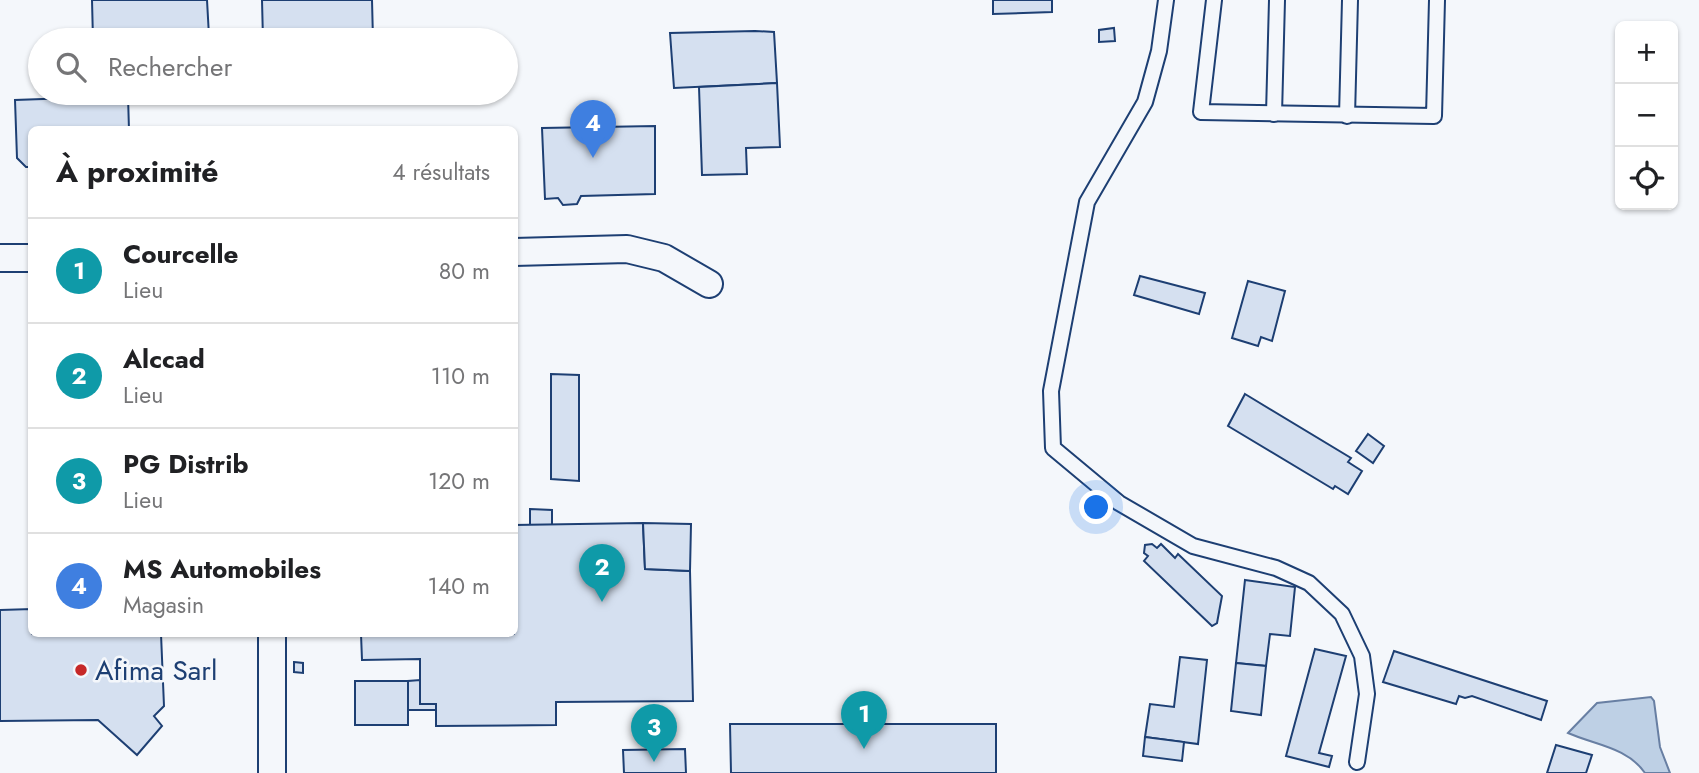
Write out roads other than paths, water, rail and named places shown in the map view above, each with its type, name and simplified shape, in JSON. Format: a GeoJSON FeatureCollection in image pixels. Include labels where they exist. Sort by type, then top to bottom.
{"type":"FeatureCollection","features":[{"type":"Feature","properties":{"kind":"street"},"geometry":{"type":"LineString","coordinates":[[518,252],[627,248],[664,258],[709,284]]}},
{"type":"Feature","properties":{"kind":"street"},"geometry":{"type":"LineString","coordinates":[[0,258],[28,258]]}},
{"type":"Feature","properties":{"kind":"street"},"geometry":{"type":"LineString","coordinates":[[272,637],[272,773]]}},
{"type":"Feature","properties":{"kind":"lane"},"geometry":{"type":"LineString","coordinates":[[1166,0],[1159,51],[1145,102],[1087,202],[1051,391],[1053,448],[1119,503],[1193,545],[1276,568],[1309,583],[1342,614],[1362,656],[1367,694],[1357,762]]}},
{"type":"Feature","properties":{"kind":"lane"},"geometry":{"type":"LineString","coordinates":[[1214,0],[1201,112],[1347,116],[1434,116],[1437,0]]}},
{"type":"Feature","properties":{"kind":"lane"},"geometry":{"type":"LineString","coordinates":[[1274,114],[1277,0]]}},
{"type":"Feature","properties":{"kind":"lane"},"geometry":{"type":"LineString","coordinates":[[1347,116],[1350,0]]}},
{"type":"Feature","properties":{"kind":"water"},"geometry":{"type":"Polygon","coordinates":[[[1651,697],[1654,701],[1660,747],[1670,773],[1645,773],[1638,764],[1620,752],[1568,733],[1597,703],[1651,697]]]}},
{"type":"Feature","properties":{"kind":"place","name":"MS Automobiles"},"geometry":{"type":"Point","coordinates":[593,158]}},
{"type":"Feature","properties":{"kind":"place","name":"Alccad"},"geometry":{"type":"Point","coordinates":[602,602]}},
{"type":"Feature","properties":{"kind":"place","name":"Afima Sarl"},"geometry":{"type":"Point","coordinates":[81,670]}},
{"type":"Feature","properties":{"kind":"place","name":"Courcelle"},"geometry":{"type":"Point","coordinates":[864,749]}},
{"type":"Feature","properties":{"kind":"place","name":"PG Distrib"},"geometry":{"type":"Point","coordinates":[654,762]}}]}
